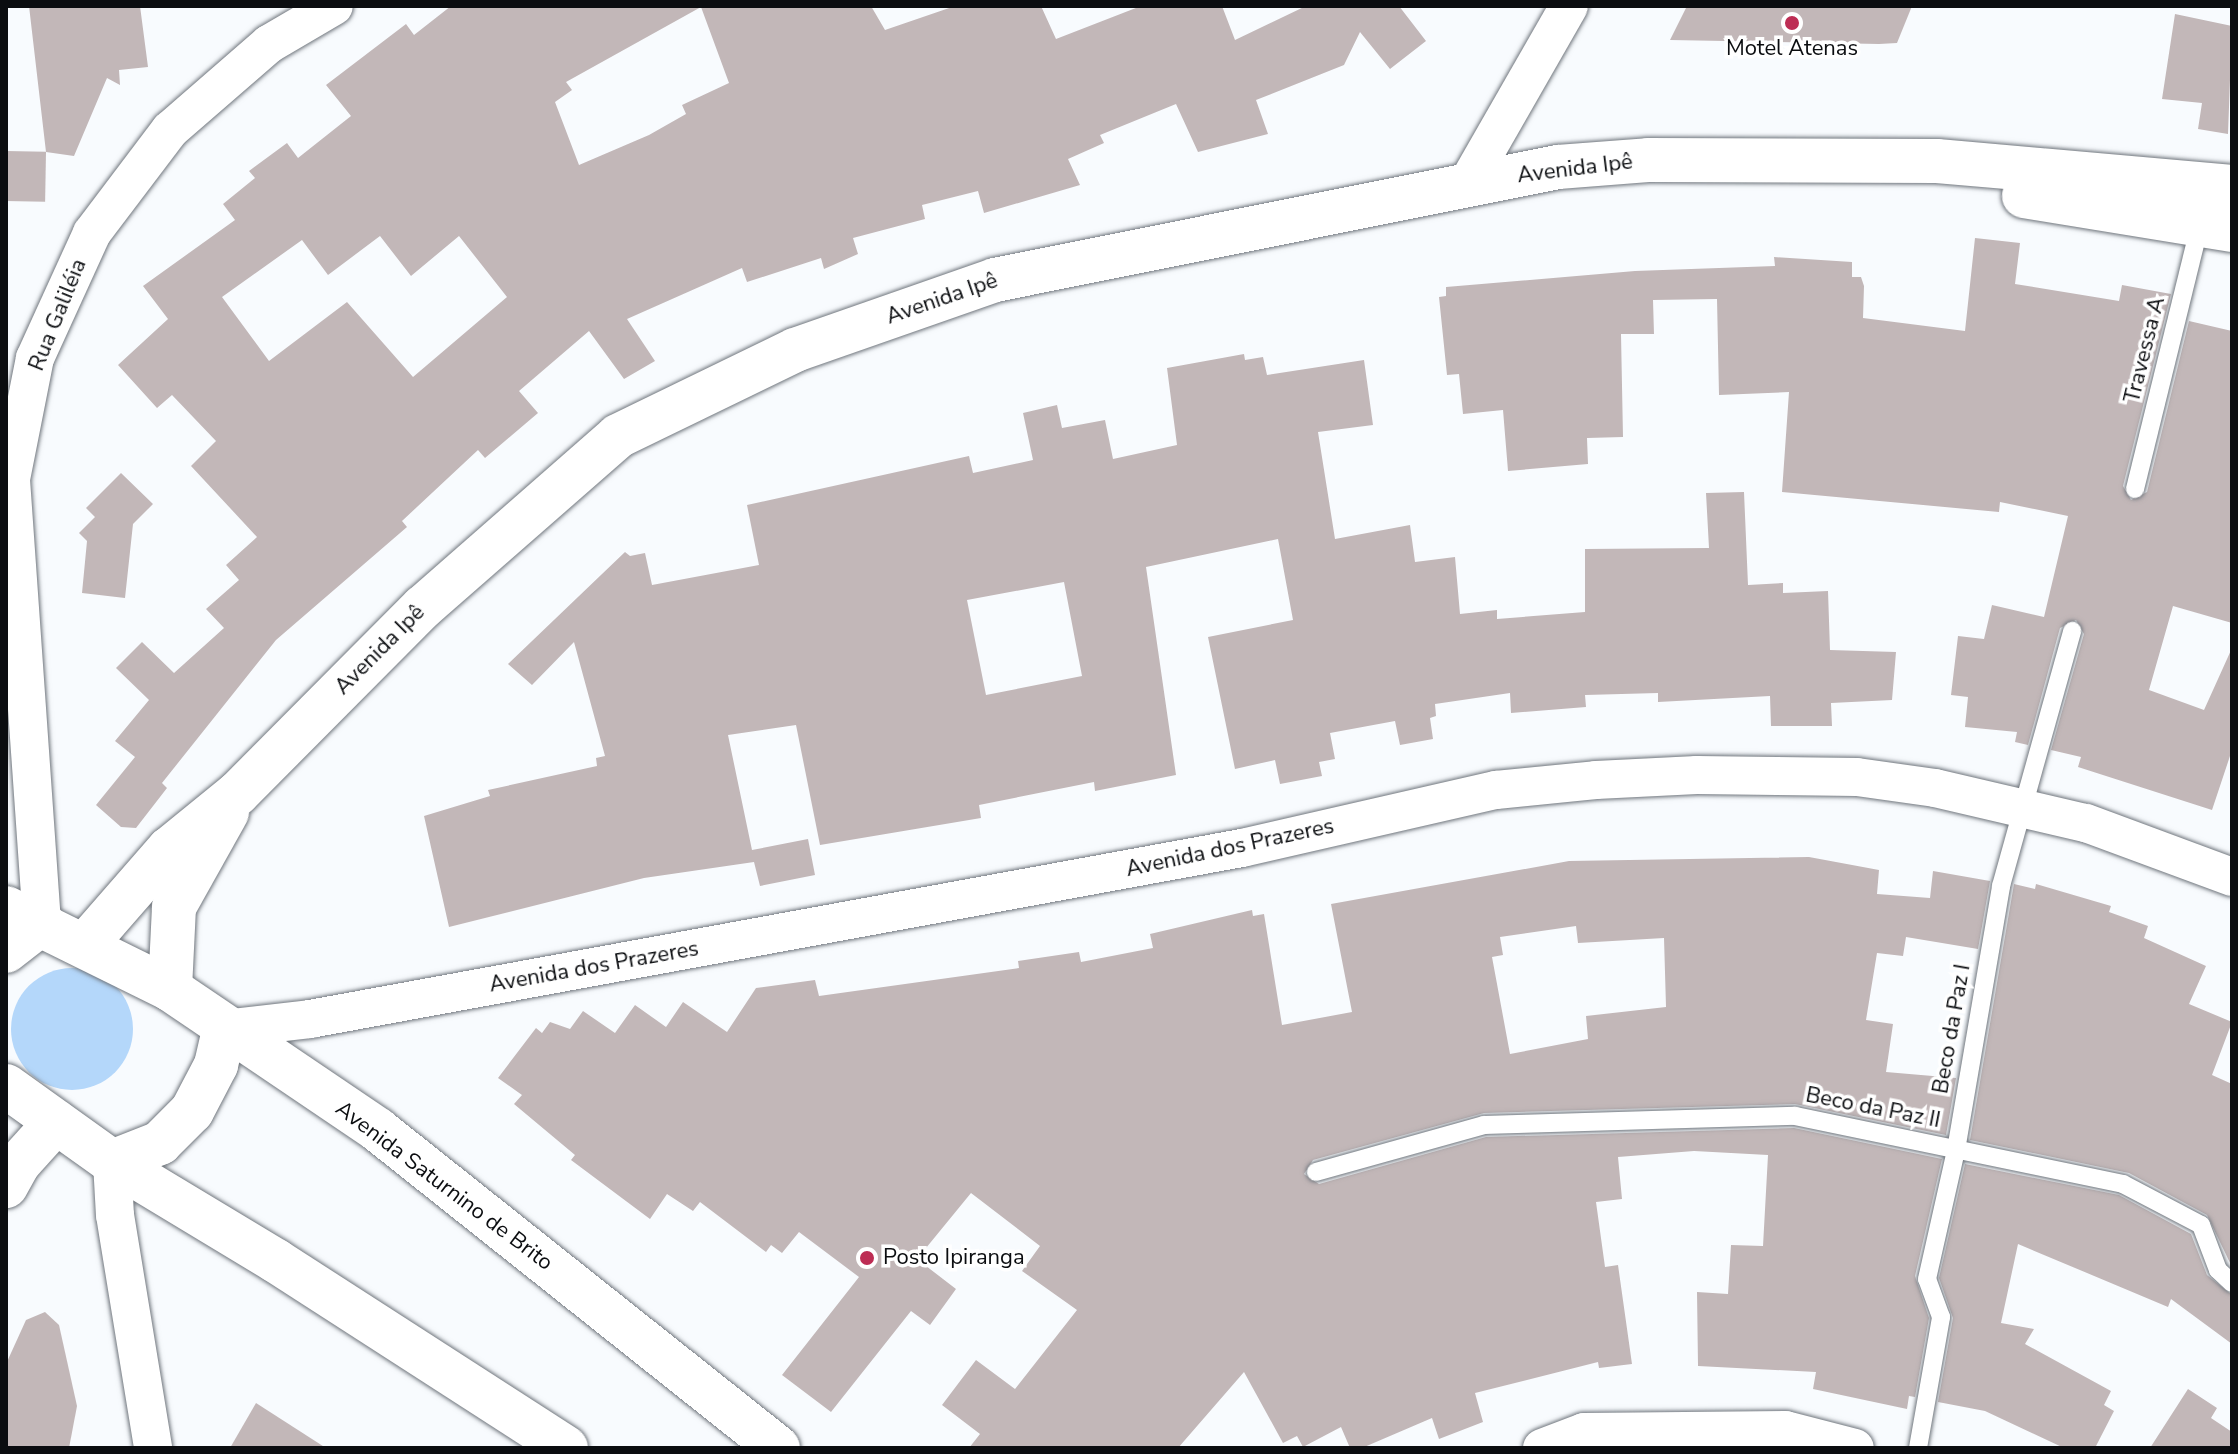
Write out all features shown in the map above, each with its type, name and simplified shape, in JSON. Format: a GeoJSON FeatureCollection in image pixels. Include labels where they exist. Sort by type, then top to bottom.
{"type":"FeatureCollection","features":[{"type":"Feature","properties":{"kind":"main road","name":"Avenida Ipê"},"geometry":{"type":"LineString","coordinates":[[86,944],[169,849],[238,793],[423,607],[618,436],[795,350],[995,280],[1558,167],[1648,160],[1937,161],[2232,187]]}},
{"type":"Feature","properties":{"kind":"main road","name":"Avenida Ipê"},"geometry":{"type":"LineString","coordinates":[[1800,162],[2216,226]]}},
{"type":"Feature","properties":{"kind":"main road","name":"Avenida Ipê"},"geometry":{"type":"LineString","coordinates":[[170,989],[174,907],[238,793]]}},
{"type":"Feature","properties":{"kind":"main road","name":"Avenida Saturnino de Brito"},"geometry":{"type":"LineString","coordinates":[[24,916],[86,944],[170,989],[224,1029],[378,1130],[778,1448]]}},
{"type":"Feature","properties":{"kind":"main road"},"geometry":{"type":"LineString","coordinates":[[6,951],[24,916]]}},
{"type":"Feature","properties":{"kind":"main road"},"geometry":{"type":"LineString","coordinates":[[112,1162],[160,1143],[192,1111],[216,1065],[224,1029]]}},
{"type":"Feature","properties":{"kind":"main road"},"geometry":{"type":"LineString","coordinates":[[6,1086],[112,1162],[276,1261],[566,1448]]}},
{"type":"Feature","properties":{"kind":"main road"},"geometry":{"type":"LineString","coordinates":[[6,1186],[19,1163],[56,1122]]}},
{"type":"Feature","properties":{"kind":"street","name":"Rua Galiléia"},"geometry":{"type":"LineString","coordinates":[[24,916],[11,479],[35,358],[92,233],[170,130],[269,44],[334,6]]}},
{"type":"Feature","properties":{"kind":"street"},"geometry":{"type":"LineString","coordinates":[[1466,186],[1569,6]]}},
{"type":"Feature","properties":{"kind":"street","name":"Avenida dos Prazeres"},"geometry":{"type":"LineString","coordinates":[[224,1029],[310,1019],[1226,851],[1496,790],[1697,775],[1857,777],[2025,806],[2141,841],[2232,877]]}},
{"type":"Feature","properties":{"kind":"street"},"geometry":{"type":"LineString","coordinates":[[112,1162],[115,1215],[153,1448]]}},
{"type":"Feature","properties":{"kind":"street"},"geometry":{"type":"LineString","coordinates":[[1542,1448],[1584,1432],[1785,1430],[1855,1448]]}},
{"type":"Feature","properties":{"kind":"lane","name":"Travessa A"},"geometry":{"type":"LineString","coordinates":[[2135,489],[2216,226]]}},
{"type":"Feature","properties":{"kind":"lane"},"geometry":{"type":"LineString","coordinates":[[2025,806],[2072,631]]}},
{"type":"Feature","properties":{"kind":"lane","name":"Beco da Paz I"},"geometry":{"type":"LineString","coordinates":[[1918,1448],[1941,1317],[1927,1279],[1956,1150],[2001,886],[2025,806]]}},
{"type":"Feature","properties":{"kind":"lane","name":"Beco da Paz II"},"geometry":{"type":"LineString","coordinates":[[1316,1172],[1500,1125],[1795,1116],[2123,1184],[2201,1225],[2218,1270],[2232,1283]]}},
{"type":"Feature","properties":{"kind":"shaded area"},"geometry":{"type":"Polygon","coordinates":[[[72,968],[95,972],[115,986],[129,1006],[133,1029],[129,1052],[115,1072],[95,1086],[72,1090],[49,1086],[29,1072],[15,1052],[11,1029],[15,1006],[29,986],[49,972],[72,968]]]}},
{"type":"Feature","properties":{"kind":"building"},"geometry":{"type":"Polygon","coordinates":[[[29,6],[140,6],[148,67],[119,70],[120,85],[107,78],[74,156],[46,152],[29,6]]]}},
{"type":"Feature","properties":{"kind":"building"},"geometry":{"type":"Polygon","coordinates":[[[451,6],[871,6],[885,30],[955,6],[1041,6],[1056,39],[1141,6],[1222,6],[1235,40],[1306,6],[1399,6],[1426,41],[1390,69],[1360,32],[1344,65],[1256,100],[1268,134],[1198,152],[1176,104],[1100,135],[1104,143],[1068,159],[1080,185],[984,213],[978,191],[922,205],[925,219],[853,238],[858,254],[824,269],[821,258],[747,282],[742,268],[627,319],[655,361],[624,379],[589,331],[519,391],[538,413],[485,458],[478,450],[402,521],[407,527],[276,640],[162,783],[167,788],[136,828],[121,827],[96,805],[135,757],[115,741],[149,700],[116,668],[142,642],[174,673],[224,628],[206,609],[239,580],[226,565],[257,537],[191,466],[216,441],[172,395],[157,408],[118,365],[168,319],[143,286],[235,220],[223,204],[255,178],[249,171],[287,143],[298,158],[351,116],[326,85],[406,24],[414,35],[451,6]],[[701,7],[566,82],[572,90],[555,102],[579,165],[649,135],[686,114],[682,105],[729,83],[701,7]],[[380,236],[328,275],[302,240],[222,297],[269,361],[347,302],[413,377],[507,297],[459,236],[411,276],[380,236]]]}},
{"type":"Feature","properties":{"kind":"building","name":"Motel Atenas"},"geometry":{"type":"Polygon","coordinates":[[[1687,6],[1912,6],[1897,43],[1670,40],[1687,6]]]}},
{"type":"Feature","properties":{"kind":"building"},"geometry":{"type":"Polygon","coordinates":[[[2175,14],[2232,26],[2228,134],[2198,129],[2202,103],[2162,99],[2175,14]]]}},
{"type":"Feature","properties":{"kind":"building"},"geometry":{"type":"Polygon","coordinates":[[[6,151],[46,152],[45,202],[6,201],[6,151]]]}},
{"type":"Feature","properties":{"kind":"building"},"geometry":{"type":"Polygon","coordinates":[[[1975,238],[2020,243],[2015,284],[2119,301],[2122,285],[2171,294],[2123,486],[2131,500],[2147,492],[2189,321],[2232,331],[2232,623],[2173,606],[2149,690],[2204,710],[2232,648],[2232,750],[2212,810],[2078,767],[2081,757],[2051,750],[2084,634],[2076,620],[2060,628],[2028,745],[2015,742],[2017,732],[1965,727],[1968,697],[1951,695],[1958,636],[1984,639],[1992,605],[2044,617],[2068,516],[2000,502],[1999,512],[1782,492],[1789,392],[1719,395],[1717,299],[1653,300],[1654,334],[1621,334],[1623,437],[1587,438],[1588,464],[1508,471],[1503,410],[1463,414],[1459,374],[1447,375],[1439,297],[1446,296],[1446,287],[1635,271],[1775,266],[1774,257],[1852,262],[1852,277],[1861,277],[1864,286],[1863,318],[1965,331],[1975,238]]]}},
{"type":"Feature","properties":{"kind":"building"},"geometry":{"type":"Polygon","coordinates":[[[1244,354],[1245,360],[1263,357],[1267,375],[1364,360],[1373,425],[1318,432],[1335,539],[1410,525],[1415,562],[1455,557],[1460,614],[1497,610],[1497,619],[1585,612],[1585,549],[1709,548],[1706,493],[1744,492],[1748,585],[1783,583],[1783,593],[1828,591],[1830,650],[1896,652],[1892,700],[1831,703],[1832,726],[1771,726],[1770,696],[1658,702],[1658,693],[1585,695],[1586,707],[1511,713],[1510,693],[1435,704],[1436,716],[1430,718],[1433,739],[1400,745],[1395,721],[1330,733],[1335,759],[1319,762],[1322,776],[1280,784],[1275,760],[1235,769],[1208,637],[1293,620],[1278,539],[1146,567],[1176,775],[1095,791],[1094,782],[979,805],[981,818],[820,845],[796,725],[728,735],[752,850],[808,839],[815,875],[760,886],[754,862],[644,878],[449,927],[424,816],[490,796],[488,790],[597,766],[596,758],[605,756],[574,642],[532,685],[508,664],[625,552],[630,556],[645,553],[652,585],[759,565],[747,505],[969,456],[973,473],[1033,460],[1023,413],[1057,405],[1062,428],[1105,420],[1113,459],[1177,445],[1167,368],[1244,354]],[[1064,582],[967,600],[986,695],[1082,676],[1064,582]]]}},
{"type":"Feature","properties":{"kind":"building"},"geometry":{"type":"Polygon","coordinates":[[[121,473],[153,504],[133,524],[125,598],[82,593],[87,541],[79,533],[95,517],[86,508],[121,473]]]}},
{"type":"Feature","properties":{"kind":"building"},"geometry":{"type":"Polygon","coordinates":[[[1809,857],[1879,870],[1877,894],[1930,898],[1933,871],[1990,881],[1978,949],[1906,937],[1903,956],[1877,953],[1866,1020],[1893,1024],[1886,1072],[1956,1078],[1946,1135],[1795,1104],[1484,1113],[1313,1160],[1304,1174],[1319,1184],[1486,1137],[1794,1128],[1942,1159],[1915,1276],[1929,1318],[1915,1397],[1909,1396],[1907,1409],[1813,1389],[1816,1372],[1698,1366],[1697,1292],[1728,1294],[1731,1245],[1763,1246],[1768,1155],[1694,1151],[1618,1157],[1622,1199],[1596,1202],[1605,1267],[1618,1265],[1632,1364],[1599,1368],[1598,1362],[1475,1393],[1483,1422],[1439,1439],[1432,1418],[1362,1448],[1350,1448],[1341,1427],[1303,1447],[1297,1436],[1283,1443],[1244,1372],[1178,1448],[969,1448],[980,1434],[942,1405],[976,1360],[1015,1389],[1077,1310],[1022,1271],[1040,1246],[971,1193],[917,1259],[956,1289],[930,1325],[911,1311],[831,1412],[782,1375],[859,1277],[799,1232],[782,1253],[771,1245],[766,1252],[700,1202],[693,1211],[667,1194],[650,1219],[571,1160],[575,1155],[514,1104],[522,1095],[498,1078],[536,1028],[542,1033],[550,1022],[570,1029],[583,1011],[615,1033],[635,1005],[666,1027],[683,1002],[727,1032],[756,988],[815,980],[819,996],[1019,968],[1018,961],[1079,952],[1081,962],[1153,948],[1150,934],[1252,910],[1253,916],[1264,914],[1282,1025],[1352,1012],[1331,904],[1569,861],[1809,857]],[[1576,926],[1500,937],[1503,955],[1492,957],[1510,1054],[1588,1039],[1586,1016],[1666,1007],[1664,938],[1578,943],[1576,926]]]}},
{"type":"Feature","properties":{"kind":"building"},"geometry":{"type":"Polygon","coordinates":[[[2014,884],[2035,889],[2036,884],[2111,906],[2109,912],[2148,926],[2144,938],[2206,966],[2189,1004],[2232,1022],[2212,1075],[2232,1084],[2232,1267],[2207,1215],[2129,1173],[1970,1140],[2014,884]]]}},
{"type":"Feature","properties":{"kind":"building"},"geometry":{"type":"Polygon","coordinates":[[[1965,1164],[2119,1195],[2191,1234],[2207,1275],[2232,1295],[2232,1344],[2171,1299],[2168,1307],[2018,1244],[2001,1323],[2034,1329],[2025,1344],[2111,1391],[2104,1405],[2114,1411],[2095,1448],[2064,1448],[1985,1411],[1938,1402],[1953,1318],[1939,1278],[1965,1164]]]}},
{"type":"Feature","properties":{"kind":"building"},"geometry":{"type":"Polygon","coordinates":[[[45,1312],[59,1325],[77,1406],[69,1448],[6,1448],[6,1364],[26,1320],[45,1312]]]}},
{"type":"Feature","properties":{"kind":"building"},"geometry":{"type":"Polygon","coordinates":[[[2188,1389],[2217,1408],[2211,1418],[2232,1432],[2232,1448],[2150,1448],[2188,1389]]]}},
{"type":"Feature","properties":{"kind":"building"},"geometry":{"type":"Polygon","coordinates":[[[256,1403],[326,1448],[230,1448],[256,1403]]]}},
{"type":"Feature","properties":{"kind":"place","name":"Motel Atenas"},"geometry":{"type":"Point","coordinates":[1792,23]}},
{"type":"Feature","properties":{"kind":"place","name":"Posto Ipiranga"},"geometry":{"type":"Point","coordinates":[867,1258]}}]}
